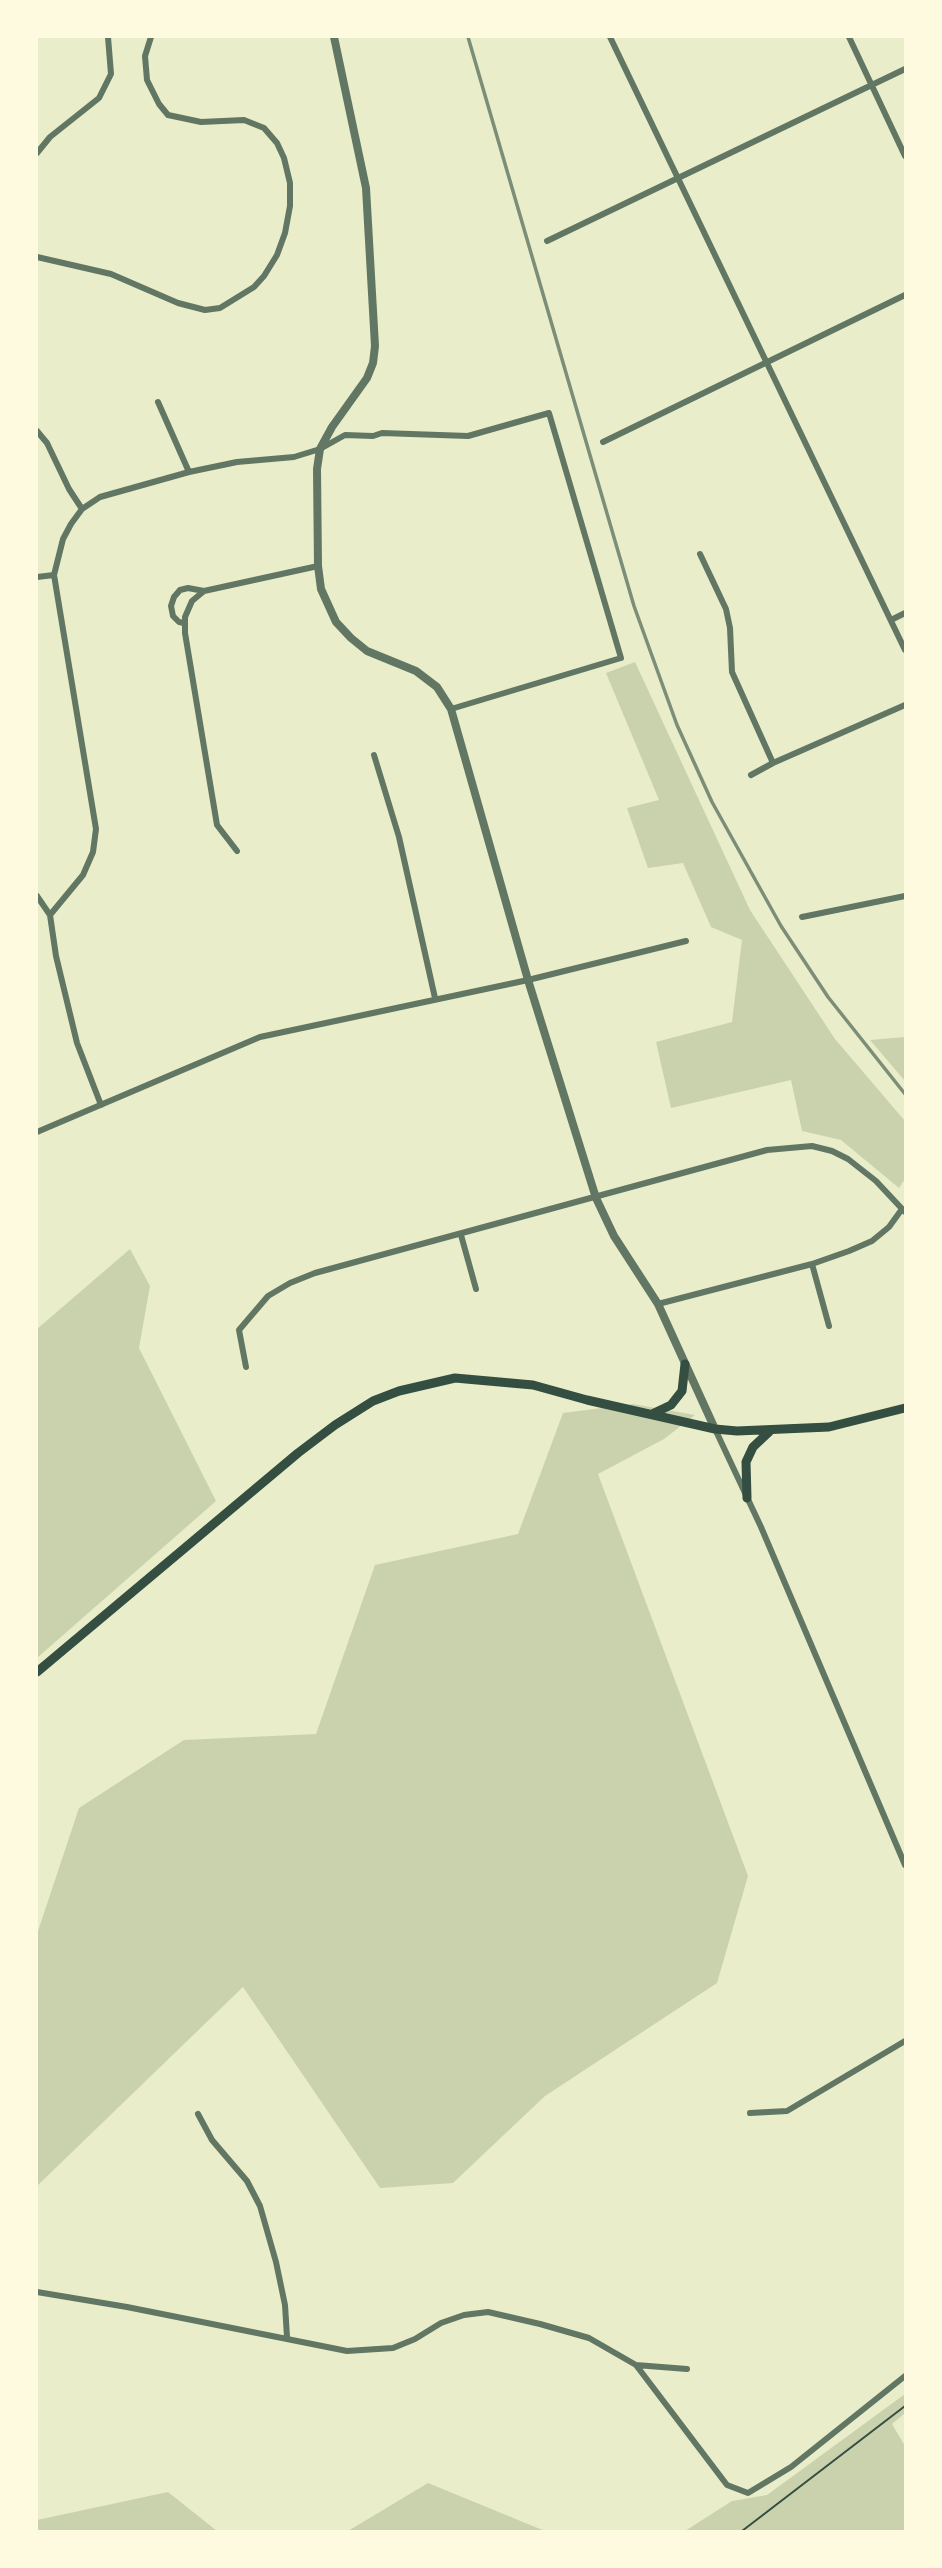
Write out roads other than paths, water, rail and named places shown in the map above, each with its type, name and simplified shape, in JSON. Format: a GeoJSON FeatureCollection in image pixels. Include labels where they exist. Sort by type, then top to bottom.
{"type":"FeatureCollection","features":[{"type":"Feature","properties":{"kind":"main road"},"geometry":{"type":"LineString","coordinates":[[652,1414],[671,1405],[682,1391],[685,1364]]}},
{"type":"Feature","properties":{"kind":"main road"},"geometry":{"type":"LineString","coordinates":[[37,1672],[335,1425],[373,1401],[418,1385],[468,1377],[533,1385],[715,1429],[770,1432],[829,1427],[905,1408]]}},
{"type":"Feature","properties":{"kind":"main road"},"geometry":{"type":"LineString","coordinates":[[747,1498],[746,1462],[753,1447],[770,1432]]}},
{"type":"Feature","properties":{"kind":"street"},"geometry":{"type":"LineString","coordinates":[[37,153],[51,137],[99,98],[111,74],[108,37]]}},
{"type":"Feature","properties":{"kind":"street"},"geometry":{"type":"LineString","coordinates":[[37,257],[111,274],[178,303],[205,310],[220,308],[254,287],[277,255],[290,206],[290,183],[284,158],[277,144],[264,128],[244,120],[201,122],[168,115],[147,80],[145,56],[151,37]]}},
{"type":"Feature","properties":{"kind":"street"},"geometry":{"type":"LineString","coordinates":[[334,37],[366,188],[375,346],[373,363],[367,378],[332,427],[320,449],[317,469],[318,566],[321,589],[336,622],[351,638],[367,651],[416,671],[437,687],[451,709],[528,980],[596,1198],[614,1236],[658,1304],[747,1498],[905,1865]]}},
{"type":"Feature","properties":{"kind":"street"},"geometry":{"type":"LineString","coordinates":[[610,37],[905,650]]}},
{"type":"Feature","properties":{"kind":"street"},"geometry":{"type":"LineString","coordinates":[[849,37],[905,156]]}},
{"type":"Feature","properties":{"kind":"street"},"geometry":{"type":"LineString","coordinates":[[547,242],[905,69]]}},
{"type":"Feature","properties":{"kind":"street"},"geometry":{"type":"LineString","coordinates":[[603,442],[905,295]]}},
{"type":"Feature","properties":{"kind":"street"},"geometry":{"type":"LineString","coordinates":[[158,402],[189,472]]}},
{"type":"Feature","properties":{"kind":"street"},"geometry":{"type":"LineString","coordinates":[[50,915],[83,875],[93,852],[96,829],[54,575],[62,539],[82,509],[100,497],[189,472],[237,462],[294,457],[320,449],[345,435],[373,436],[382,433],[468,436],[549,413],[621,658],[451,709]]}},
{"type":"Feature","properties":{"kind":"street"},"geometry":{"type":"LineString","coordinates":[[37,431],[47,443],[69,489],[82,509]]}},
{"type":"Feature","properties":{"kind":"street"},"geometry":{"type":"LineString","coordinates":[[701,554],[726,609],[730,628],[732,672],[773,763]]}},
{"type":"Feature","properties":{"kind":"street"},"geometry":{"type":"LineString","coordinates":[[184,623],[173,616],[171,606],[180,590],[188,588],[204,591],[318,566]]}},
{"type":"Feature","properties":{"kind":"street"},"geometry":{"type":"LineString","coordinates":[[37,577],[54,575]]}},
{"type":"Feature","properties":{"kind":"street"},"geometry":{"type":"LineString","coordinates":[[204,591],[192,601],[184,623],[217,825],[237,851]]}},
{"type":"Feature","properties":{"kind":"street"},"geometry":{"type":"LineString","coordinates":[[891,620],[905,612]]}},
{"type":"Feature","properties":{"kind":"street"},"geometry":{"type":"LineString","coordinates":[[751,775],[905,705]]}},
{"type":"Feature","properties":{"kind":"street"},"geometry":{"type":"LineString","coordinates":[[374,755],[399,837],[435,998]]}},
{"type":"Feature","properties":{"kind":"street"},"geometry":{"type":"LineString","coordinates":[[37,896],[50,915],[56,956],[77,1043],[101,1105]]}},
{"type":"Feature","properties":{"kind":"street"},"geometry":{"type":"LineString","coordinates":[[802,917],[905,896]]}},
{"type":"Feature","properties":{"kind":"street"},"geometry":{"type":"LineString","coordinates":[[37,1132],[260,1037],[528,980],[686,941]]}},
{"type":"Feature","properties":{"kind":"street"},"geometry":{"type":"LineString","coordinates":[[246,1367],[239,1330],[268,1296],[290,1283],[315,1273],[767,1150],[812,1146],[832,1151],[848,1159],[876,1181],[904,1211],[872,1241],[811,1264],[658,1304]]}},
{"type":"Feature","properties":{"kind":"street"},"geometry":{"type":"LineString","coordinates":[[461,1235],[476,1289]]}},
{"type":"Feature","properties":{"kind":"street"},"geometry":{"type":"LineString","coordinates":[[811,1264],[828,1326]]}},
{"type":"Feature","properties":{"kind":"street"},"geometry":{"type":"LineString","coordinates":[[750,2113],[787,2111],[905,2041]]}},
{"type":"Feature","properties":{"kind":"street"},"geometry":{"type":"LineString","coordinates":[[198,2113],[212,2140],[247,2181],[260,2206],[269,2230],[285,2305],[287,2337]]}},
{"type":"Feature","properties":{"kind":"street"},"geometry":{"type":"LineString","coordinates":[[37,2292],[287,2337],[346,2351],[393,2348],[415,2339],[441,2323],[464,2315],[488,2312],[589,2338],[636,2365],[727,2485],[748,2493],[790,2467],[905,2376]]}},
{"type":"Feature","properties":{"kind":"street"},"geometry":{"type":"LineString","coordinates":[[636,2365],[687,2369]]}},
{"type":"Feature","properties":{"kind":"railway"},"geometry":{"type":"LineString","coordinates":[[468,37],[634,606],[677,725],[712,802],[781,926],[828,997],[905,1094]]}}]}
